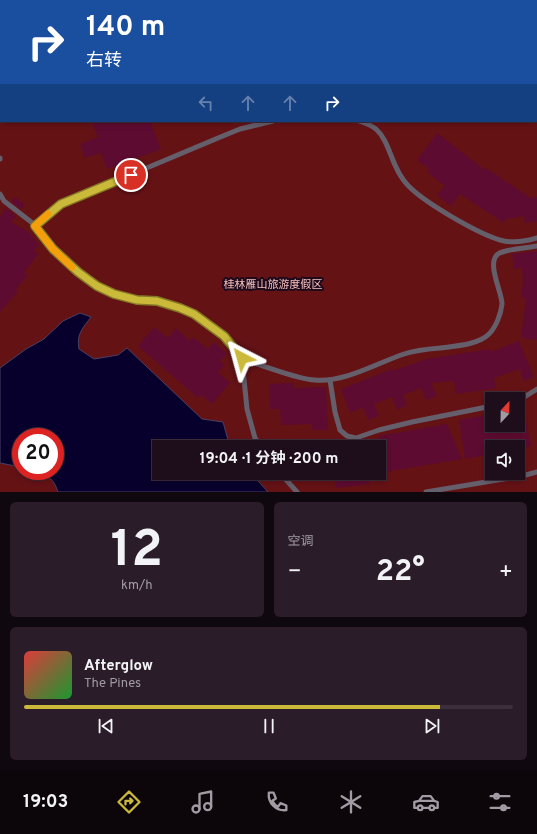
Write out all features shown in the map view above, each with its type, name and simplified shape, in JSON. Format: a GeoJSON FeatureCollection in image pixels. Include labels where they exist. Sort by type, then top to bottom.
{"type":"FeatureCollection","features":[{"type":"Feature","properties":{"kind":"lane"},"geometry":{"type":"LineString","coordinates":[[35,226],[61,204],[240,129],[269,122]]}},
{"type":"Feature","properties":{"kind":"lane"},"geometry":{"type":"LineString","coordinates":[[361,122],[374,128],[386,143],[396,169],[406,184],[433,205],[472,228],[504,241],[512,242],[537,238]]}},
{"type":"Feature","properties":{"kind":"lane"},"geometry":{"type":"LineString","coordinates":[[0,194],[4,201],[35,226],[53,249],[78,272],[97,286],[114,294],[137,300],[157,301],[194,314],[224,336],[242,358],[303,378],[314,380],[330,380],[356,373],[406,353],[477,342],[482,339],[494,328],[500,314],[502,302],[494,270],[494,262],[497,255],[502,252],[537,246]]}},
{"type":"Feature","properties":{"kind":"lane"},"geometry":{"type":"LineString","coordinates":[[242,358],[247,409],[256,440]]}},
{"type":"Feature","properties":{"kind":"lane"},"geometry":{"type":"LineString","coordinates":[[330,380],[335,412],[340,430],[347,436],[356,438],[379,430],[412,422],[485,407]]}},
{"type":"Feature","properties":{"kind":"lane"},"geometry":{"type":"LineString","coordinates":[[525,397],[537,389]]}},
{"type":"Feature","properties":{"kind":"lane"},"geometry":{"type":"LineString","coordinates":[[426,492],[537,472]]}},
{"type":"Feature","properties":{"kind":"lane"},"geometry":{"type":"LineString","coordinates":[[286,480],[297,492]]}},
{"type":"Feature","properties":{"kind":"green space","name":"桂林雁山旅游度假区"},"geometry":{"type":"Polygon","coordinates":[[[0,122],[537,122],[537,492],[0,492],[0,122]]]}},
{"type":"Feature","properties":{"kind":"shaded area"},"geometry":{"type":"Polygon","coordinates":[[[80,313],[91,317],[79,335],[79,349],[94,359],[118,355],[127,348],[202,419],[223,422],[228,440],[152,440],[152,480],[257,480],[268,492],[58,492],[52,480],[64,480],[64,428],[12,428],[12,465],[0,463],[0,368],[26,349],[44,339],[63,321],[80,313]]]}},
{"type":"Feature","properties":{"kind":"building"},"geometry":{"type":"Polygon","coordinates":[[[91,122],[150,122],[161,149],[107,169],[101,153],[85,158],[80,144],[98,137],[91,122]]]}},
{"type":"Feature","properties":{"kind":"building"},"geometry":{"type":"Polygon","coordinates":[[[437,133],[485,170],[486,168],[531,198],[537,197],[537,221],[525,223],[524,216],[506,219],[504,223],[460,194],[451,206],[437,195],[445,186],[427,172],[429,169],[417,160],[437,133]]]}},
{"type":"Feature","properties":{"kind":"building"},"geometry":{"type":"Polygon","coordinates":[[[15,197],[25,205],[21,209],[11,202],[15,197]]]}},
{"type":"Feature","properties":{"kind":"building"},"geometry":{"type":"Polygon","coordinates":[[[6,208],[16,216],[11,222],[29,232],[39,245],[34,251],[39,254],[24,272],[28,275],[16,289],[18,291],[0,312],[0,216],[6,208]]]}},
{"type":"Feature","properties":{"kind":"building"},"geometry":{"type":"Polygon","coordinates":[[[537,251],[537,340],[521,338],[526,298],[521,298],[523,282],[522,268],[514,269],[512,254],[537,251]]]}},
{"type":"Feature","properties":{"kind":"building"},"geometry":{"type":"Polygon","coordinates":[[[154,327],[168,338],[176,328],[190,341],[193,337],[208,349],[214,342],[227,354],[220,361],[225,365],[218,372],[230,383],[212,404],[201,395],[198,398],[138,346],[154,327]]]}},
{"type":"Feature","properties":{"kind":"building"},"geometry":{"type":"Polygon","coordinates":[[[519,341],[534,377],[524,381],[519,369],[494,378],[496,388],[456,394],[454,381],[431,383],[437,396],[426,400],[421,388],[403,395],[407,405],[397,410],[392,397],[374,404],[379,416],[368,420],[363,407],[350,413],[341,389],[392,369],[393,371],[426,359],[490,349],[491,352],[519,341]]]}},
{"type":"Feature","properties":{"kind":"building"},"geometry":{"type":"Polygon","coordinates":[[[294,383],[294,388],[326,387],[328,430],[312,430],[312,424],[281,425],[280,409],[270,409],[269,384],[294,383]]]}},
{"type":"Feature","properties":{"kind":"building"},"geometry":{"type":"Polygon","coordinates":[[[485,415],[485,432],[525,432],[525,416],[531,446],[525,447],[525,440],[485,440],[485,455],[465,459],[459,420],[485,415]]]}},
{"type":"Feature","properties":{"kind":"building"},"geometry":{"type":"Polygon","coordinates":[[[447,424],[462,459],[386,472],[386,440],[380,440],[379,436],[447,424]]]}},
{"type":"Feature","properties":{"kind":"building"},"geometry":{"type":"Polygon","coordinates":[[[335,480],[368,480],[369,484],[336,488],[335,480]]]}},
{"type":"Feature","properties":{"kind":"slow traffic"},"geometry":{"type":"LineString","coordinates":[[48,214],[35,226],[53,249],[72,267]]}},
{"type":"Feature","properties":{"kind":"route"},"geometry":{"type":"LineString","coordinates":[[131,175],[61,204],[35,226],[53,249],[78,272],[97,286],[114,294],[137,300],[157,301],[194,314],[224,336],[242,358]]}}]}
